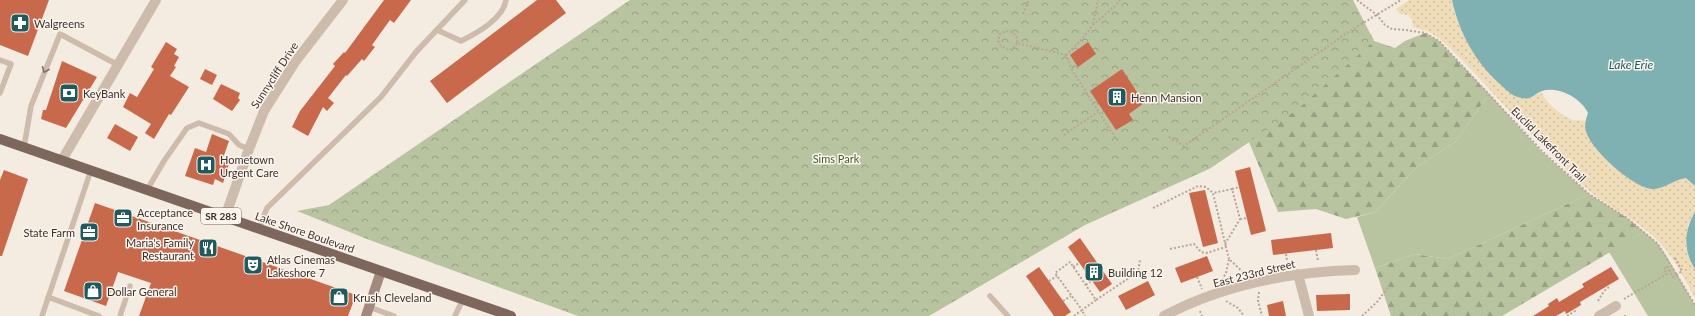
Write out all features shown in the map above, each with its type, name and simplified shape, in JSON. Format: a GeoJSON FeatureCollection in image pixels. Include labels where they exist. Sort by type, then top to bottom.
{"type":"FeatureCollection","features":[{"type":"Feature","properties":{"kind":"main road","name":"Lake Shore Boulevard"},"geometry":{"type":"LineString","coordinates":[[0,139],[511,316]]}},
{"type":"Feature","properties":{"kind":"street"},"geometry":{"type":"LineString","coordinates":[[62,160],[156,0]]}},
{"type":"Feature","properties":{"kind":"street","name":"Sunnycliff Drive"},"geometry":{"type":"LineString","coordinates":[[225,217],[264,111],[295,62],[343,0]]}},
{"type":"Feature","properties":{"kind":"street","name":"East 233rd Street"},"geometry":{"type":"LineString","coordinates":[[1164,316],[1199,300],[1236,288],[1298,274],[1355,270]]}},
{"type":"Feature","properties":{"kind":"street"},"geometry":{"type":"LineString","coordinates":[[367,312],[381,271]]}},
{"type":"Feature","properties":{"kind":"street"},"geometry":{"type":"LineString","coordinates":[[1298,274],[1309,316]]}},
{"type":"Feature","properties":{"kind":"street"},"geometry":{"type":"LineString","coordinates":[[1599,316],[1616,306]]}},
{"type":"Feature","properties":{"kind":"lane"},"geometry":{"type":"LineString","coordinates":[[259,229],[267,208],[381,97],[416,52],[465,0]]}},
{"type":"Feature","properties":{"kind":"lane"},"geometry":{"type":"LineString","coordinates":[[437,30],[461,40],[470,37],[496,19],[506,0]]}},
{"type":"Feature","properties":{"kind":"lane"},"geometry":{"type":"LineString","coordinates":[[24,147],[31,106],[60,34],[118,65]]}},
{"type":"Feature","properties":{"kind":"lane"},"geometry":{"type":"LineString","coordinates":[[0,60],[11,64],[0,94]]}},
{"type":"Feature","properties":{"kind":"lane"},"geometry":{"type":"LineString","coordinates":[[147,190],[164,161],[187,128],[199,123],[229,134],[239,145],[249,149]]}},
{"type":"Feature","properties":{"kind":"lane"},"geometry":{"type":"LineString","coordinates":[[42,316],[91,170]]}},
{"type":"Feature","properties":{"kind":"lane"},"geometry":{"type":"LineString","coordinates":[[120,316],[130,286]]}},
{"type":"Feature","properties":{"kind":"lane"},"geometry":{"type":"LineString","coordinates":[[990,296],[1008,316]]}},
{"type":"Feature","properties":{"kind":"lane"},"geometry":{"type":"LineString","coordinates":[[48,297],[99,316]]}},
{"type":"Feature","properties":{"kind":"lane"},"geometry":{"type":"LineString","coordinates":[[455,316],[463,299]]}},
{"type":"Feature","properties":{"kind":"lane"},"geometry":{"type":"LineString","coordinates":[[367,312],[394,316]]}},
{"type":"Feature","properties":{"kind":"path"},"geometry":{"type":"LineString","coordinates":[[1023,14],[1029,0]]}},
{"type":"Feature","properties":{"kind":"path"},"geometry":{"type":"LineString","coordinates":[[1093,25],[1098,0]]}},
{"type":"Feature","properties":{"kind":"path"},"geometry":{"type":"LineString","coordinates":[[1066,55],[1093,25],[1120,0]]}},
{"type":"Feature","properties":{"kind":"path","name":"Euclid Lakefront Trail"},"geometry":{"type":"LineString","coordinates":[[1357,0],[1376,15],[1385,25],[1392,29],[1425,33],[1439,41],[1542,151],[1589,194],[1627,218],[1658,244],[1695,305]]}},
{"type":"Feature","properties":{"kind":"path"},"geometry":{"type":"LineString","coordinates":[[1169,137],[1184,146],[1350,31],[1401,0]]}},
{"type":"Feature","properties":{"kind":"path"},"geometry":{"type":"LineString","coordinates":[[1006,31],[1012,32],[1017,37],[1017,43],[1013,48],[1008,50],[1001,46],[998,41],[1000,34],[1006,31]]}},
{"type":"Feature","properties":{"kind":"path"},"geometry":{"type":"LineString","coordinates":[[1017,43],[1066,55]]}},
{"type":"Feature","properties":{"kind":"path"},"geometry":{"type":"LineString","coordinates":[[1066,55],[1072,70],[1116,139]]}},
{"type":"Feature","properties":{"kind":"path"},"geometry":{"type":"LineString","coordinates":[[1064,135],[1098,112]]}},
{"type":"Feature","properties":{"kind":"path"},"geometry":{"type":"LineString","coordinates":[[1153,208],[1198,186],[1206,187],[1213,193],[1229,259],[1226,274],[1220,284]]}},
{"type":"Feature","properties":{"kind":"path"},"geometry":{"type":"LineString","coordinates":[[1213,193],[1239,187]]}},
{"type":"Feature","properties":{"kind":"path"},"geometry":{"type":"LineString","coordinates":[[1232,189],[1240,220]]}},
{"type":"Feature","properties":{"kind":"path"},"geometry":{"type":"LineString","coordinates":[[1225,244],[1240,220],[1247,218]]}},
{"type":"Feature","properties":{"kind":"path"},"geometry":{"type":"LineString","coordinates":[[1170,248],[1194,244],[1201,252],[1206,253],[1226,248]]}},
{"type":"Feature","properties":{"kind":"path"},"geometry":{"type":"LineString","coordinates":[[1316,250],[1318,264]]}},
{"type":"Feature","properties":{"kind":"path"},"geometry":{"type":"LineString","coordinates":[[1286,254],[1288,268]]}},
{"type":"Feature","properties":{"kind":"path"},"geometry":{"type":"LineString","coordinates":[[1616,306],[1617,303],[1667,274],[1664,268],[1667,266],[1673,277],[1682,272],[1675,258]]}},
{"type":"Feature","properties":{"kind":"path"},"geometry":{"type":"LineString","coordinates":[[1229,259],[1241,271],[1249,276]]}},
{"type":"Feature","properties":{"kind":"path"},"geometry":{"type":"LineString","coordinates":[[1074,316],[1138,272],[1140,260]]}},
{"type":"Feature","properties":{"kind":"path"},"geometry":{"type":"LineString","coordinates":[[1085,316],[1055,273],[1070,262],[1096,300]]}},
{"type":"Feature","properties":{"kind":"path"},"geometry":{"type":"LineString","coordinates":[[1073,267],[1079,263]]}},
{"type":"Feature","properties":{"kind":"path"},"geometry":{"type":"LineString","coordinates":[[1049,281],[1058,276]]}},
{"type":"Feature","properties":{"kind":"path"},"geometry":{"type":"LineString","coordinates":[[1197,277],[1202,291]]}},
{"type":"Feature","properties":{"kind":"path"},"geometry":{"type":"LineString","coordinates":[[1086,285],[1091,281]]}},
{"type":"Feature","properties":{"kind":"path"},"geometry":{"type":"LineString","coordinates":[[1598,301],[1604,291],[1610,287],[1608,285]]}},
{"type":"Feature","properties":{"kind":"path"},"geometry":{"type":"LineString","coordinates":[[1362,316],[1377,302],[1390,286]]}},
{"type":"Feature","properties":{"kind":"path"},"geometry":{"type":"LineString","coordinates":[[1260,290],[1258,301],[1262,316]]}},
{"type":"Feature","properties":{"kind":"path"},"geometry":{"type":"LineString","coordinates":[[1063,301],[1071,296]]}},
{"type":"Feature","properties":{"kind":"path"},"geometry":{"type":"LineString","coordinates":[[1224,300],[1238,308],[1244,316]]}},
{"type":"Feature","properties":{"kind":"path"},"geometry":{"type":"LineString","coordinates":[[1567,316],[1575,311],[1574,309]]}},
{"type":"Feature","properties":{"kind":"green space","name":"Sims Park"},"geometry":{"type":"Polygon","coordinates":[[[630,0],[1353,0],[1374,41],[1298,109],[1209,169],[1085,225],[929,316],[578,316],[367,239],[297,211],[329,205],[630,0]]]}},
{"type":"Feature","properties":{"kind":"green space"},"geometry":{"type":"Polygon","coordinates":[[[1425,33],[1439,41],[1489,94],[1455,142],[1417,167],[1375,212],[1346,219],[1316,209],[1278,212],[1249,142],[1209,169],[1371,34],[1374,41],[1395,48],[1405,41],[1425,33]]]}},
{"type":"Feature","properties":{"kind":"green space"},"geometry":{"type":"Polygon","coordinates":[[[1489,94],[1541,151],[1589,194],[1448,259],[1415,254],[1375,268],[1357,217],[1375,212],[1417,167],[1455,142],[1489,94]]]}},
{"type":"Feature","properties":{"kind":"green space"},"geometry":{"type":"Polygon","coordinates":[[[1589,194],[1627,218],[1644,232],[1502,316],[1391,316],[1375,268],[1415,254],[1448,259],[1589,194]]]}},
{"type":"Feature","properties":{"kind":"green space"},"geometry":{"type":"Polygon","coordinates":[[[1644,232],[1658,244],[1667,257],[1695,305],[1695,316],[1648,316],[1609,252],[1644,232]]]}},
{"type":"Feature","properties":{"kind":"sand"},"geometry":{"type":"Polygon","coordinates":[[[1409,0],[1452,0],[1456,17],[1531,98],[1541,92],[1558,112],[1572,120],[1585,121],[1586,132],[1667,184],[1679,178],[1686,178],[1695,186],[1695,212],[1688,225],[1686,248],[1695,269],[1695,298],[1671,256],[1654,237],[1640,225],[1600,199],[1568,172],[1454,52],[1439,38],[1428,31],[1413,27],[1412,20],[1409,15],[1400,14],[1396,9],[1409,0]]]}},
{"type":"Feature","properties":{"kind":"water","name":"Lake Erie"},"geometry":{"type":"Polygon","coordinates":[[[1452,0],[1695,0],[1695,186],[1686,178],[1663,187],[1654,189],[1646,188],[1625,176],[1604,158],[1589,139],[1585,129],[1588,113],[1575,98],[1568,94],[1555,90],[1548,90],[1525,98],[1510,93],[1483,66],[1469,46],[1459,24],[1452,0]]]}},
{"type":"Feature","properties":{"kind":"water"},"geometry":{"type":"Polygon","coordinates":[[[1695,212],[1695,269],[1688,255],[1686,240],[1691,219],[1695,212]]]}},
{"type":"Feature","properties":{"kind":"building","name":"Walgreens"},"geometry":{"type":"Polygon","coordinates":[[[0,0],[49,0],[28,56],[0,45],[0,0]]]}},
{"type":"Feature","properties":{"kind":"building"},"geometry":{"type":"Polygon","coordinates":[[[384,0],[411,0],[394,23],[390,20],[372,45],[375,47],[364,61],[362,59],[347,76],[346,75],[328,98],[334,103],[327,111],[323,107],[308,136],[292,127],[300,111],[335,66],[333,64],[344,52],[345,53],[384,0]]]}},
{"type":"Feature","properties":{"kind":"building"},"geometry":{"type":"Polygon","coordinates":[[[537,0],[556,0],[566,13],[447,103],[430,81],[537,0]]]}},
{"type":"Feature","properties":{"kind":"building"},"geometry":{"type":"Polygon","coordinates":[[[166,42],[177,49],[174,54],[179,57],[174,66],[176,67],[170,76],[189,87],[171,115],[169,114],[154,139],[145,133],[151,124],[123,107],[130,93],[137,97],[154,69],[151,67],[166,42]]]}},
{"type":"Feature","properties":{"kind":"building"},"geometry":{"type":"Polygon","coordinates":[[[1088,42],[1096,54],[1078,67],[1070,55],[1088,42]]]}},
{"type":"Feature","properties":{"kind":"building","name":"KeyBank"},"geometry":{"type":"Polygon","coordinates":[[[62,61],[97,77],[66,128],[41,119],[43,110],[46,110],[62,61]]]}},
{"type":"Feature","properties":{"kind":"building"},"geometry":{"type":"Polygon","coordinates":[[[205,69],[217,75],[212,85],[200,79],[205,69]]]}},
{"type":"Feature","properties":{"kind":"building","name":"Henn Mansion"},"geometry":{"type":"Polygon","coordinates":[[[1122,69],[1144,103],[1129,114],[1133,120],[1116,130],[1090,91],[1122,69]]]}},
{"type":"Feature","properties":{"kind":"building"},"geometry":{"type":"Polygon","coordinates":[[[221,84],[240,93],[238,98],[240,100],[232,111],[213,99],[221,84]]]}},
{"type":"Feature","properties":{"kind":"building"},"geometry":{"type":"Polygon","coordinates":[[[115,124],[138,137],[130,151],[107,138],[115,124]]]}},
{"type":"Feature","properties":{"kind":"building"},"geometry":{"type":"Polygon","coordinates":[[[212,134],[229,141],[222,161],[229,164],[223,183],[215,179],[213,185],[185,176],[195,148],[206,152],[212,134]]]}},
{"type":"Feature","properties":{"kind":"building"},"geometry":{"type":"Polygon","coordinates":[[[1250,167],[1266,231],[1251,235],[1235,171],[1250,167]]]}},
{"type":"Feature","properties":{"kind":"building"},"geometry":{"type":"Polygon","coordinates":[[[4,170],[28,179],[2,256],[0,256],[0,180],[4,170]]]}},
{"type":"Feature","properties":{"kind":"building"},"geometry":{"type":"Polygon","coordinates":[[[1205,190],[1218,243],[1203,247],[1189,193],[1205,190]]]}},
{"type":"Feature","properties":{"kind":"building"},"geometry":{"type":"Polygon","coordinates":[[[95,203],[356,295],[348,316],[139,316],[151,283],[118,272],[106,306],[64,291],[95,203]]]}},
{"type":"Feature","properties":{"kind":"building"},"geometry":{"type":"Polygon","coordinates":[[[1331,233],[1333,248],[1273,255],[1271,240],[1331,233]]]}},
{"type":"Feature","properties":{"kind":"building","name":"Building 12"},"geometry":{"type":"Polygon","coordinates":[[[1080,238],[1112,284],[1100,292],[1068,247],[1080,238]]]}},
{"type":"Feature","properties":{"kind":"building"},"geometry":{"type":"Polygon","coordinates":[[[1207,256],[1213,271],[1181,283],[1175,268],[1207,256]]]}},
{"type":"Feature","properties":{"kind":"building"},"geometry":{"type":"Polygon","coordinates":[[[1039,267],[1071,312],[1065,316],[1054,316],[1026,276],[1039,267]]]}},
{"type":"Feature","properties":{"kind":"building"},"geometry":{"type":"Polygon","coordinates":[[[1611,267],[1619,279],[1580,302],[1581,305],[1566,314],[1565,311],[1556,316],[1533,316],[1549,306],[1548,304],[1557,298],[1559,302],[1584,287],[1582,284],[1611,267]]]}},
{"type":"Feature","properties":{"kind":"building"},"geometry":{"type":"Polygon","coordinates":[[[1148,281],[1155,295],[1126,310],[1118,296],[1148,281]]]}},
{"type":"Feature","properties":{"kind":"building"},"geometry":{"type":"Polygon","coordinates":[[[1350,294],[1350,310],[1317,311],[1316,295],[1350,294]]]}},
{"type":"Feature","properties":{"kind":"building"},"geometry":{"type":"Polygon","coordinates":[[[1283,301],[1286,316],[1269,316],[1267,305],[1283,301]]]}},
{"type":"Feature","properties":{"kind":"place","name":"Walgreens"},"geometry":{"type":"Point","coordinates":[20,23]}},
{"type":"Feature","properties":{"kind":"place","name":"KeyBank"},"geometry":{"type":"Point","coordinates":[69,93]}},
{"type":"Feature","properties":{"kind":"place","name":"Henn Mansion"},"geometry":{"type":"Point","coordinates":[1117,97]}},
{"type":"Feature","properties":{"kind":"place","name":"Hometown Urgent Care"},"geometry":{"type":"Point","coordinates":[206,165]}},
{"type":"Feature","properties":{"kind":"place","name":"Acceptance Insurance"},"geometry":{"type":"Point","coordinates":[123,218]}},
{"type":"Feature","properties":{"kind":"place","name":"State Farm"},"geometry":{"type":"Point","coordinates":[89,232]}},
{"type":"Feature","properties":{"kind":"place","name":"Maria's Family Restaurant"},"geometry":{"type":"Point","coordinates":[208,248]}},
{"type":"Feature","properties":{"kind":"place","name":"Atlas Cinemas Lakeshore 7"},"geometry":{"type":"Point","coordinates":[253,265]}},
{"type":"Feature","properties":{"kind":"place","name":"Building 12"},"geometry":{"type":"Point","coordinates":[1094,272]}},
{"type":"Feature","properties":{"kind":"place","name":"Dollar General"},"geometry":{"type":"Point","coordinates":[93,291]}},
{"type":"Feature","properties":{"kind":"place","name":"Krush Cleveland"},"geometry":{"type":"Point","coordinates":[339,297]}}]}
